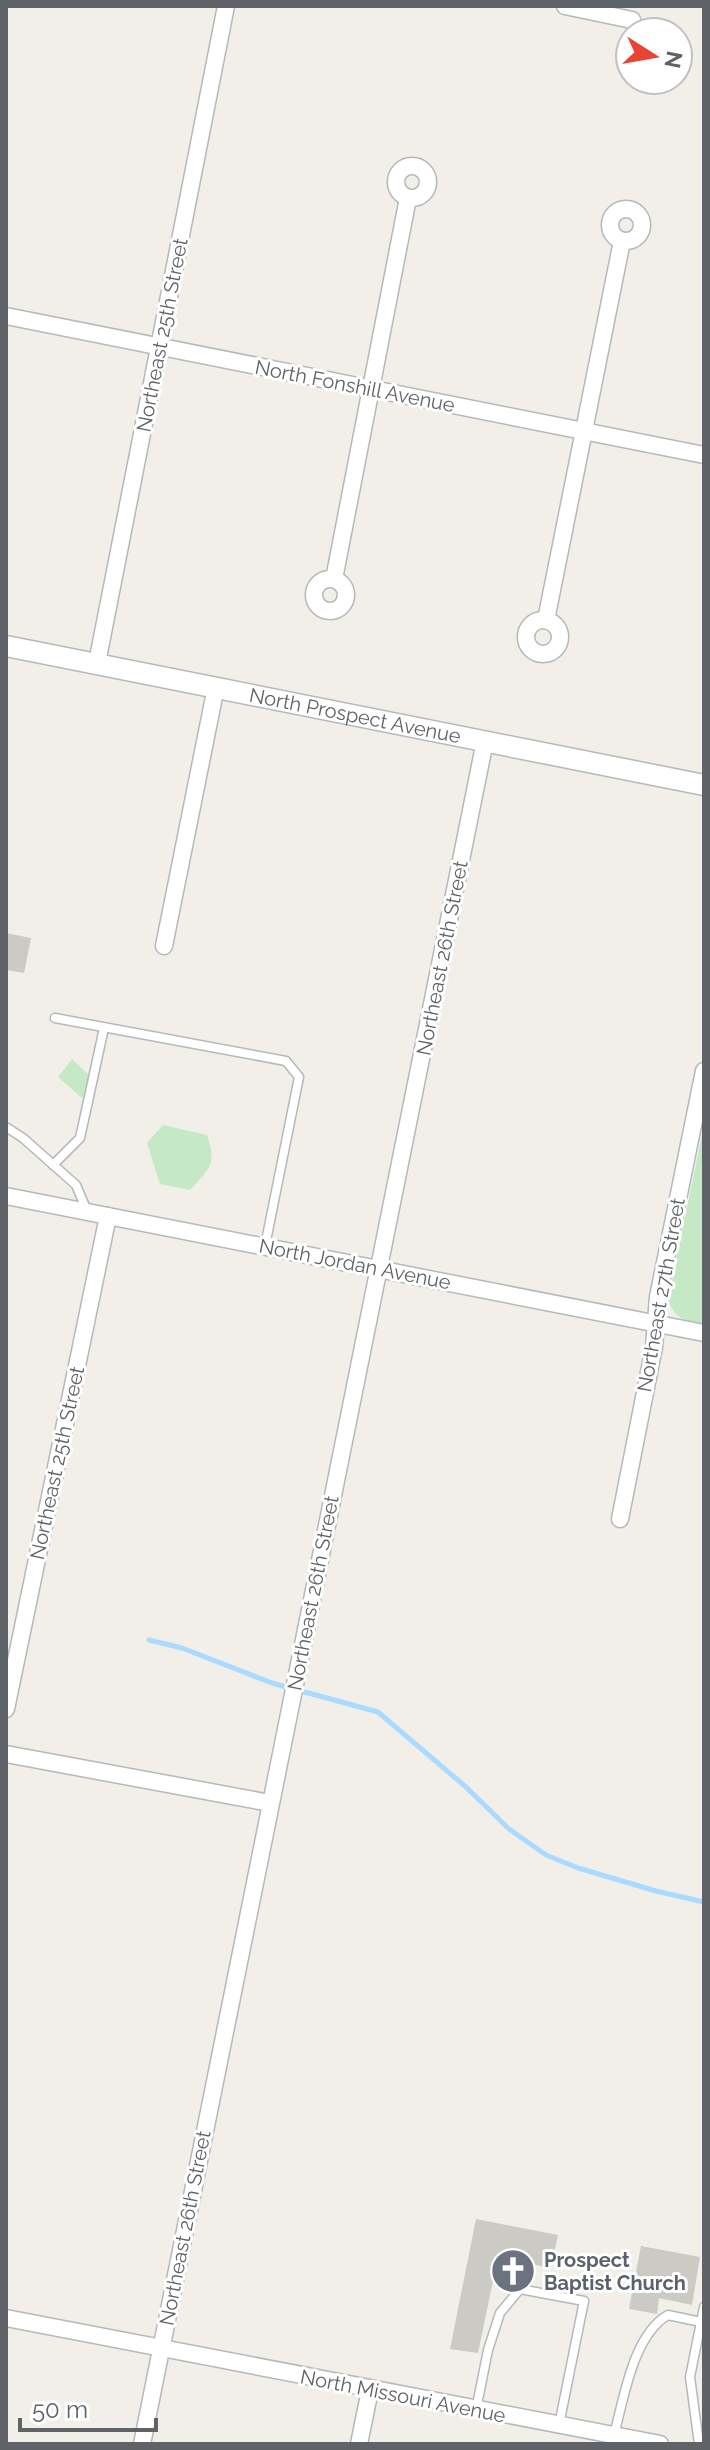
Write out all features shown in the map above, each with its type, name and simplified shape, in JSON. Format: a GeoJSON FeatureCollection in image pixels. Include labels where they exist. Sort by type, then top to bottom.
{"type":"FeatureCollection","features":[{"type":"Feature","properties":{"kind":"street","name":"Northeast 25th Street"},"geometry":{"type":"LineString","coordinates":[[97,663],[226,6]]}},
{"type":"Feature","properties":{"kind":"street"},"geometry":{"type":"LineString","coordinates":[[565,6],[614,16]]}},
{"type":"Feature","properties":{"kind":"street"},"geometry":{"type":"LineString","coordinates":[[334,579],[408,198]]}},
{"type":"Feature","properties":{"kind":"street"},"geometry":{"type":"LineString","coordinates":[[546,620],[622,241]]}},
{"type":"Feature","properties":{"kind":"street","name":"North Fonshill Avenue"},"geometry":{"type":"LineString","coordinates":[[6,316],[704,455]]}},
{"type":"Feature","properties":{"kind":"street","name":"North Prospect Avenue"},"geometry":{"type":"LineString","coordinates":[[6,646],[704,785]]}},
{"type":"Feature","properties":{"kind":"street"},"geometry":{"type":"LineString","coordinates":[[164,946],[216,687]]}},
{"type":"Feature","properties":{"kind":"street","name":"Northeast 26th Street"},"geometry":{"type":"LineString","coordinates":[[142,2444],[485,741]]}},
{"type":"Feature","properties":{"kind":"street","name":"Northeast 27th Street"},"geometry":{"type":"LineString","coordinates":[[620,1519],[654,1347],[658,1297],[704,1071]]}},
{"type":"Feature","properties":{"kind":"street","name":"North Jordan Avenue"},"geometry":{"type":"LineString","coordinates":[[6,1196],[704,1333]]}},
{"type":"Feature","properties":{"kind":"street","name":"Northeast 25th Street"},"geometry":{"type":"LineString","coordinates":[[6,1709],[108,1216]]}},
{"type":"Feature","properties":{"kind":"street"},"geometry":{"type":"LineString","coordinates":[[6,1754],[270,1803]]}},
{"type":"Feature","properties":{"kind":"street","name":"North Missouri Avenue"},"geometry":{"type":"LineString","coordinates":[[6,2318],[660,2444]]}},
{"type":"Feature","properties":{"kind":"street"},"geometry":{"type":"LineString","coordinates":[[359,2444],[370,2390]]}},
{"type":"Feature","properties":{"kind":"lane"},"geometry":{"type":"LineString","coordinates":[[55,1018],[286,1061],[299,1077],[265,1246]]}},
{"type":"Feature","properties":{"kind":"lane"},"geometry":{"type":"LineString","coordinates":[[53,1165],[80,1138],[104,1028]]}},
{"type":"Feature","properties":{"kind":"lane"},"geometry":{"type":"LineString","coordinates":[[6,1127],[76,1185],[88,1212]]}},
{"type":"Feature","properties":{"kind":"lane"},"geometry":{"type":"LineString","coordinates":[[476,2410],[488,2350],[500,2313],[520,2289],[584,2301],[559,2425]]}},
{"type":"Feature","properties":{"kind":"lane"},"geometry":{"type":"LineString","coordinates":[[699,2444],[690,2377],[704,2307]]}},
{"type":"Feature","properties":{"kind":"lane"},"geometry":{"type":"LineString","coordinates":[[614,2435],[635,2357],[655,2324],[668,2315],[701,2322]]}},
{"type":"Feature","properties":{"kind":"green space"},"geometry":{"type":"Polygon","coordinates":[[[72,1059],[95,1081],[82,1098],[58,1077],[72,1059]]]}},
{"type":"Feature","properties":{"kind":"green space"},"geometry":{"type":"Polygon","coordinates":[[[163,1125],[207,1135],[210,1166],[190,1190],[160,1184],[147,1143],[163,1125]]]}},
{"type":"Feature","properties":{"kind":"green space"},"geometry":{"type":"Polygon","coordinates":[[[704,1125],[704,1325],[682,1318],[668,1300],[704,1125]]]}},
{"type":"Feature","properties":{"kind":"building"},"geometry":{"type":"Polygon","coordinates":[[[6,933],[31,938],[24,973],[6,970],[6,933]]]}},
{"type":"Feature","properties":{"kind":"building"},"geometry":{"type":"Polygon","coordinates":[[[476,2219],[558,2235],[551,2268],[498,2257],[478,2353],[450,2349],[476,2219]]]}},
{"type":"Feature","properties":{"kind":"building"},"geometry":{"type":"Polygon","coordinates":[[[641,2246],[700,2257],[692,2305],[659,2298],[657,2314],[629,2309],[641,2246]]]}},
{"type":"Feature","properties":{"kind":"waterway"},"geometry":{"type":"LineString","coordinates":[[149,1640],[182,1648],[272,1683],[378,1712],[466,1787],[509,1829],[546,1855],[578,1868],[704,1902]]}},
{"type":"Feature","properties":{"kind":"place","name":"Prospect Baptist Church"},"geometry":{"type":"Point","coordinates":[513,2271]}}]}
